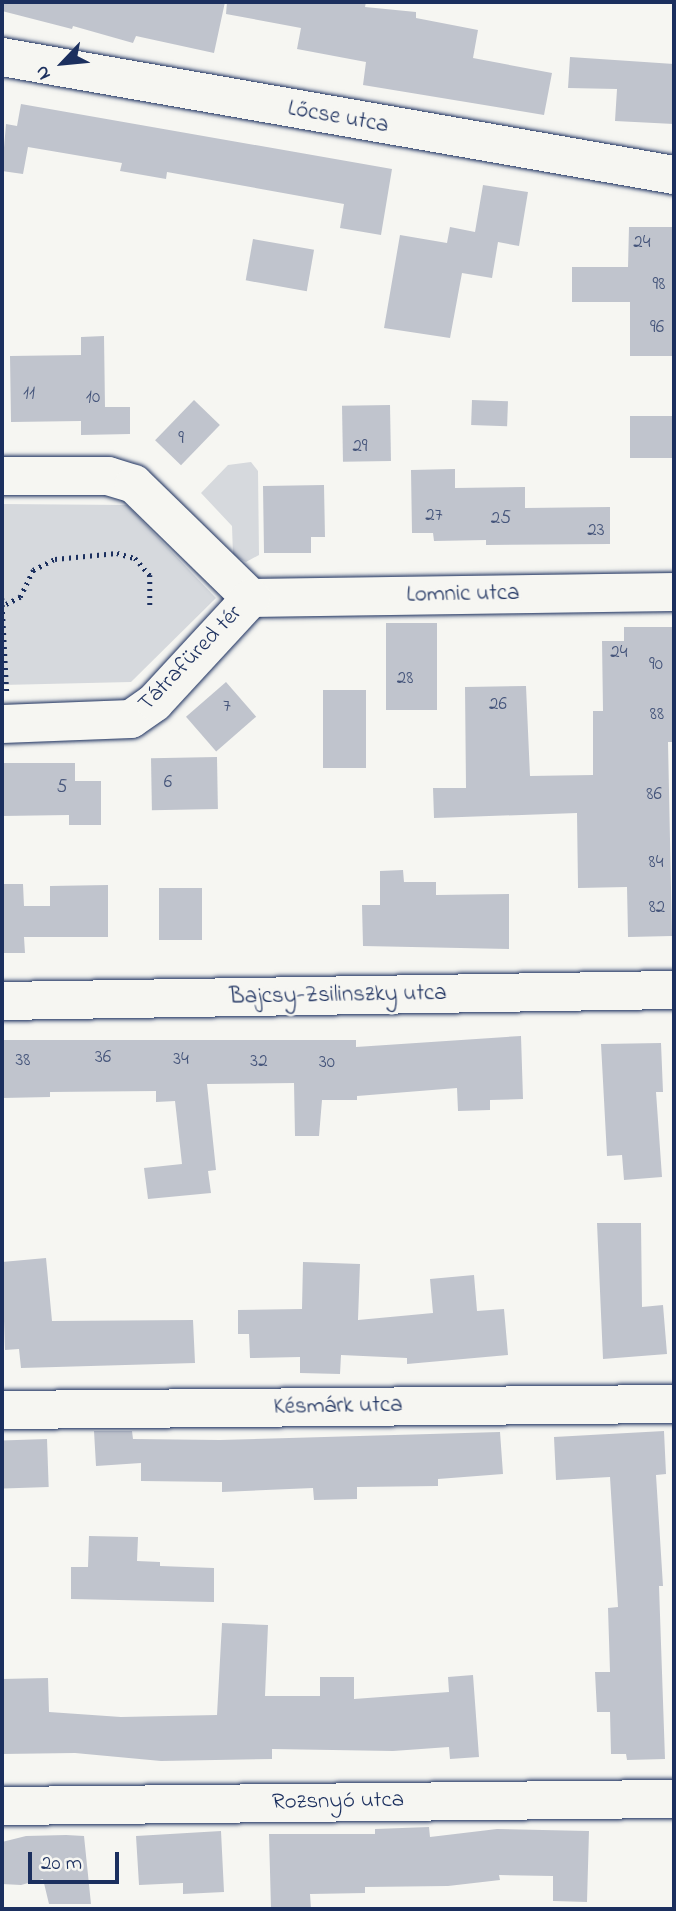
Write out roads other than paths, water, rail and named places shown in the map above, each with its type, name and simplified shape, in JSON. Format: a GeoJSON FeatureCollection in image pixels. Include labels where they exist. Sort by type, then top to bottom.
{"type":"FeatureCollection","features":[{"type":"Feature","properties":{"kind":"street","name":"Lőcse utca"},"geometry":{"type":"LineString","coordinates":[[2,57],[674,175]]}},
{"type":"Feature","properties":{"kind":"street","name":"Tátrafüred tér"},"geometry":{"type":"LineString","coordinates":[[2,476],[108,476],[134,484],[251,598],[155,702],[131,719],[6,723]]}},
{"type":"Feature","properties":{"kind":"street","name":"Lomnic utca"},"geometry":{"type":"LineString","coordinates":[[251,598],[674,593]]}},
{"type":"Feature","properties":{"kind":"street","name":"Bajcsy-Zsilinszky utca"},"geometry":{"type":"LineString","coordinates":[[2,1001],[674,990]]}},
{"type":"Feature","properties":{"kind":"street","name":"Késmárk utca"},"geometry":{"type":"LineString","coordinates":[[2,1410],[674,1404]]}},
{"type":"Feature","properties":{"kind":"street","name":"Rozsnyó utca"},"geometry":{"type":"LineString","coordinates":[[2,1806],[674,1799]]}}]}
